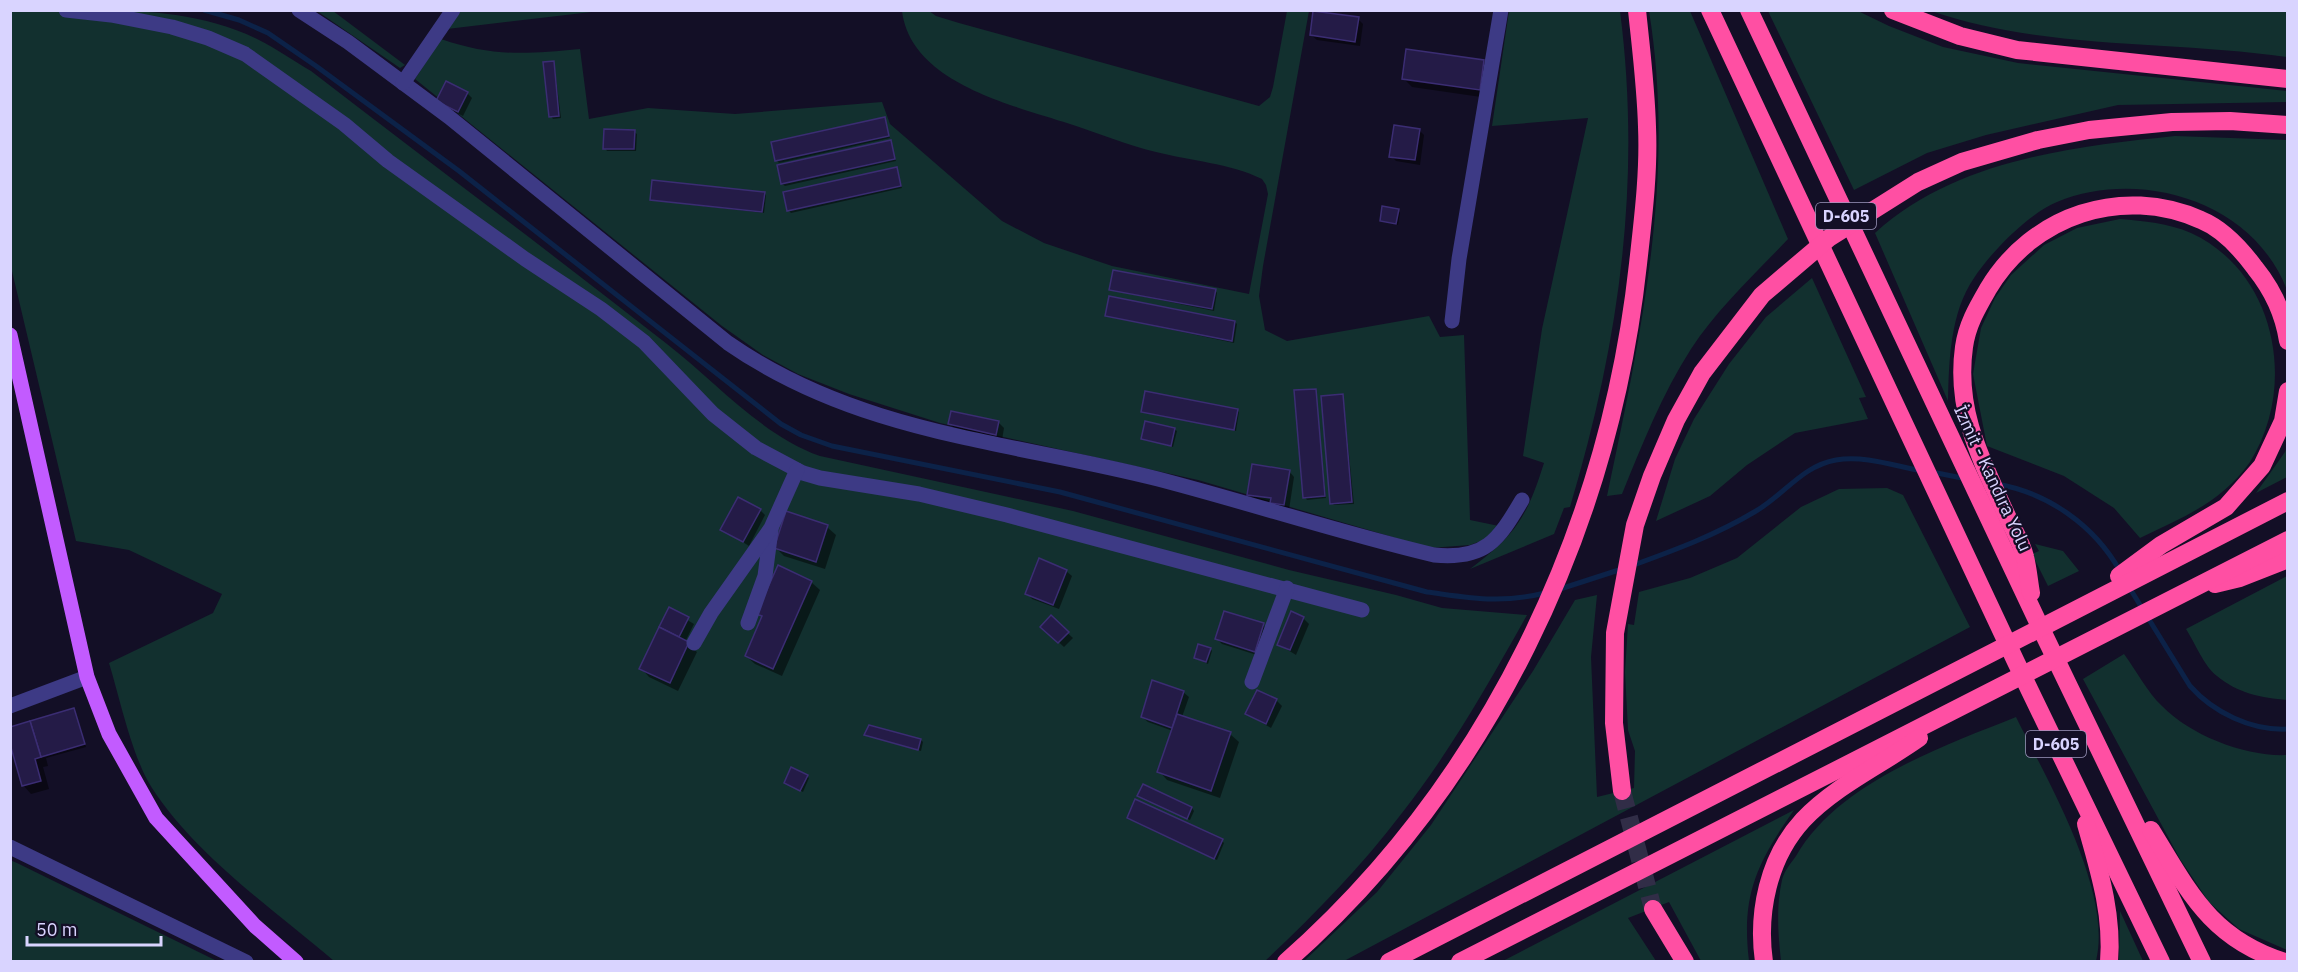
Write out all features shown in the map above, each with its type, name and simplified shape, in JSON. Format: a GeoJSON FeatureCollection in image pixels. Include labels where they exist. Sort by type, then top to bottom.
{"type":"FeatureCollection","features":[{"type":"Feature","properties":{"kind":"highway"},"geometry":{"type":"LineString","coordinates":[[1286,962],[1377,873],[1428,806],[1521,660],[1565,566],[1588,504],[1619,388],[1633,310],[1642,231],[1647,128],[1637,10]]}},
{"type":"Feature","properties":{"kind":"highway","name":"D-605"},"geometry":{"type":"LineString","coordinates":[[1710,10],[2161,962]]}},
{"type":"Feature","properties":{"kind":"highway","name":"İzmit - Kandıra Yolu"},"geometry":{"type":"LineString","coordinates":[[1749,10],[2035,616],[2202,962]]}},
{"type":"Feature","properties":{"kind":"highway"},"geometry":{"type":"LineString","coordinates":[[1893,10],[1960,36],[2018,50],[2288,79]]}},
{"type":"Feature","properties":{"kind":"highway"},"geometry":{"type":"LineString","coordinates":[[1622,791],[1614,723],[1615,633],[1635,525],[1652,476],[1676,420],[1702,373],[1762,295],[1829,238],[1897,194],[1962,162],[2038,140],[2089,130],[2172,122],[2230,121],[2288,125]]}},
{"type":"Feature","properties":{"kind":"highway"},"geometry":{"type":"LineString","coordinates":[[2035,616],[2025,556],[1971,436],[1961,392],[1964,347],[1971,318],[2001,267],[2033,238],[2066,219],[2106,205],[2148,204],[2202,220],[2238,246],[2266,282],[2285,321],[2288,341]]}},
{"type":"Feature","properties":{"kind":"highway"},"geometry":{"type":"LineString","coordinates":[[1389,962],[2074,609],[2180,545],[2226,507],[2262,466],[2283,421],[2288,391]]}},
{"type":"Feature","properties":{"kind":"highway"},"geometry":{"type":"LineString","coordinates":[[2180,545],[2288,501]]}},
{"type":"Feature","properties":{"kind":"highway"},"geometry":{"type":"LineString","coordinates":[[1460,962],[2288,540]]}},
{"type":"Feature","properties":{"kind":"highway"},"geometry":{"type":"LineString","coordinates":[[2184,591],[2240,578],[2288,559]]}},
{"type":"Feature","properties":{"kind":"highway"},"geometry":{"type":"LineString","coordinates":[[1764,962],[1761,937],[1765,892],[1781,854],[1803,821],[1839,790],[1982,695]]}},
{"type":"Feature","properties":{"kind":"highway"},"geometry":{"type":"LineString","coordinates":[[2103,755],[2191,895],[2218,927],[2244,944],[2285,962]]}},
{"type":"Feature","properties":{"kind":"highway"},"geometry":{"type":"LineString","coordinates":[[2070,771],[2101,875],[2111,931],[2109,962]]}},
{"type":"Feature","properties":{"kind":"highway"},"geometry":{"type":"LineString","coordinates":[[1653,909],[1685,962]]}},
{"type":"Feature","properties":{"kind":"main road"},"geometry":{"type":"LineString","coordinates":[[10,335],[87,677],[109,734],[156,818],[255,926],[296,962]]}},
{"type":"Feature","properties":{"kind":"street"},"geometry":{"type":"LineString","coordinates":[[66,10],[111,15],[172,27],[208,38],[245,54],[344,123],[388,162],[525,259],[601,309],[644,342],[713,414],[756,448],[797,470],[820,478],[919,494],[1007,515],[1287,588],[1362,610]]}},
{"type":"Feature","properties":{"kind":"street"},"geometry":{"type":"LineString","coordinates":[[299,10],[348,42],[403,83],[728,343],[759,365],[803,388],[905,424],[1157,479],[1434,555],[1450,557],[1479,552],[1505,530],[1522,500]]}},
{"type":"Feature","properties":{"kind":"street"},"geometry":{"type":"LineString","coordinates":[[403,83],[453,10]]}},
{"type":"Feature","properties":{"kind":"street"},"geometry":{"type":"LineString","coordinates":[[1452,321],[1460,259],[1502,10]]}},
{"type":"Feature","properties":{"kind":"street"},"geometry":{"type":"LineString","coordinates":[[694,643],[711,613],[771,528],[797,470]]}},
{"type":"Feature","properties":{"kind":"street"},"geometry":{"type":"LineString","coordinates":[[748,623],[765,576],[771,528]]}},
{"type":"Feature","properties":{"kind":"street"},"geometry":{"type":"LineString","coordinates":[[1252,682],[1287,588]]}},
{"type":"Feature","properties":{"kind":"street"},"geometry":{"type":"LineString","coordinates":[[10,706],[87,677]]}},
{"type":"Feature","properties":{"kind":"street"},"geometry":{"type":"LineString","coordinates":[[10,847],[246,962]]}},
{"type":"Feature","properties":{"kind":"green space"},"geometry":{"type":"Polygon","coordinates":[[[105,10],[169,14],[200,19],[259,40],[311,71],[579,275],[667,344],[759,421],[798,447],[820,456],[1073,511],[1289,570],[1442,608],[1527,615],[1468,717],[1420,790],[1354,871],[1265,961],[334,961],[237,880],[190,836],[152,788],[138,760],[109,663],[213,613],[222,594],[129,550],[76,541],[11,267],[10,11],[105,10]]]}},
{"type":"Feature","properties":{"kind":"green space"},"geometry":{"type":"Polygon","coordinates":[[[317,11],[333,11],[405,65],[400,68],[317,11]]]}},
{"type":"Feature","properties":{"kind":"green space"},"geometry":{"type":"Polygon","coordinates":[[[461,11],[600,11],[447,29],[461,11]]]}},
{"type":"Feature","properties":{"kind":"green space"},"geometry":{"type":"Polygon","coordinates":[[[902,11],[929,11],[936,16],[959,23],[1259,106],[1270,97],[1273,87],[1287,11],[1309,11],[1263,266],[1259,296],[1265,330],[1287,341],[1429,316],[1440,337],[1464,335],[1470,520],[1499,526],[1486,539],[1470,545],[1430,548],[1198,480],[940,423],[849,394],[798,374],[763,355],[722,326],[415,79],[441,39],[477,49],[510,53],[580,49],[589,119],[648,108],[735,114],[882,102],[890,124],[1002,221],[1044,243],[1112,266],[1249,294],[1268,194],[1262,179],[1223,166],[1134,146],[994,99],[968,87],[944,73],[924,56],[909,36],[902,11]]]}},
{"type":"Feature","properties":{"kind":"green space"},"geometry":{"type":"Polygon","coordinates":[[[1509,11],[1620,11],[1626,75],[1627,200],[1622,262],[1602,384],[1570,507],[1564,508],[1554,534],[1470,569],[1499,546],[1518,523],[1532,498],[1544,463],[1523,456],[1542,329],[1588,118],[1492,126],[1509,11]]]}},
{"type":"Feature","properties":{"kind":"green space"},"geometry":{"type":"Polygon","coordinates":[[[1649,11],[1690,11],[1788,239],[1737,292],[1701,334],[1662,402],[1622,494],[1607,496],[1642,315],[1657,195],[1659,134],[1656,73],[1649,11]]]}},
{"type":"Feature","properties":{"kind":"green space"},"geometry":{"type":"Polygon","coordinates":[[[1768,11],[1858,11],[1943,47],[2018,63],[2287,91],[2287,102],[2118,105],[1986,135],[1927,153],[1854,190],[1768,11]]]}},
{"type":"Feature","properties":{"kind":"green space"},"geometry":{"type":"Polygon","coordinates":[[[1931,11],[2287,11],[2287,57],[2062,38],[1974,23],[1931,11]]]}},
{"type":"Feature","properties":{"kind":"green space"},"geometry":{"type":"Polygon","coordinates":[[[2175,136],[2287,140],[2287,290],[2271,259],[2248,234],[2221,214],[2190,200],[2157,191],[2123,189],[2089,192],[2057,202],[2022,224],[1981,268],[1966,292],[1952,338],[1948,401],[1875,233],[1907,208],[1941,189],[1978,173],[2055,152],[2175,136]]]}},
{"type":"Feature","properties":{"kind":"green space"},"geometry":{"type":"Polygon","coordinates":[[[2120,219],[2174,227],[2191,233],[2220,251],[2243,275],[2260,303],[2270,334],[2275,366],[2273,400],[2265,432],[2250,462],[2239,476],[2214,499],[2186,516],[2140,538],[2114,508],[2064,476],[1987,446],[1973,374],[1981,328],[1995,298],[2011,275],[2044,245],[2077,228],[2120,219]]]}},
{"type":"Feature","properties":{"kind":"green space"},"geometry":{"type":"Polygon","coordinates":[[[1812,278],[1866,397],[1859,398],[1868,419],[1795,433],[1747,465],[1710,496],[1656,521],[1675,459],[1694,419],[1729,364],[1766,317],[1812,278]]]}},
{"type":"Feature","properties":{"kind":"green space"},"geometry":{"type":"Polygon","coordinates":[[[2287,446],[2287,477],[2256,493],[2285,452],[2287,446]]]}},
{"type":"Feature","properties":{"kind":"green space"},"geometry":{"type":"Polygon","coordinates":[[[1887,488],[1903,495],[1970,627],[1344,961],[1303,962],[1377,892],[1431,825],[1533,671],[1575,600],[1597,595],[1591,657],[1597,797],[1634,788],[1635,751],[1628,730],[1625,672],[1628,624],[1634,625],[1639,592],[1690,578],[1737,558],[1801,507],[1839,489],[1887,488]]]}},
{"type":"Feature","properties":{"kind":"green space"},"geometry":{"type":"Polygon","coordinates":[[[2035,544],[2063,551],[2079,571],[2048,586],[2032,554],[2039,551],[2035,544]]]}},
{"type":"Feature","properties":{"kind":"green space"},"geometry":{"type":"Polygon","coordinates":[[[2287,576],[2287,700],[2250,694],[2225,682],[2208,666],[2186,629],[2287,576]]]}},
{"type":"Feature","properties":{"kind":"green space"},"geometry":{"type":"Polygon","coordinates":[[[2124,654],[2157,700],[2188,727],[2220,743],[2271,755],[2287,755],[2287,950],[2239,929],[2209,902],[2180,859],[2083,679],[2124,654]]]}},
{"type":"Feature","properties":{"kind":"green space"},"geometry":{"type":"Polygon","coordinates":[[[2016,717],[2059,803],[2086,870],[2095,902],[2099,933],[2096,961],[1781,961],[1778,920],[1782,880],[1784,873],[1814,830],[1864,788],[1894,770],[1956,741],[2016,717]]]}},
{"type":"Feature","properties":{"kind":"green space"},"geometry":{"type":"Polygon","coordinates":[[[1794,810],[1770,847],[1755,881],[1747,917],[1749,961],[1701,961],[1669,902],[1628,918],[1656,961],[1501,962],[1794,810]]]}},
{"type":"Feature","properties":{"kind":"green space"},"geometry":{"type":"Polygon","coordinates":[[[10,860],[17,863],[217,961],[11,961],[10,860]]]}},
{"type":"Feature","properties":{"kind":"green space"},"geometry":{"type":"Polygon","coordinates":[[[2120,911],[2143,961],[2119,961],[2120,911]]]}},
{"type":"Feature","properties":{"kind":"building"},"geometry":{"type":"Polygon","coordinates":[[[1313,11],[1359,17],[1355,42],[1310,35],[1313,11]]]}},
{"type":"Feature","properties":{"kind":"building"},"geometry":{"type":"Polygon","coordinates":[[[1406,49],[1484,60],[1480,90],[1402,79],[1406,49]]]}},
{"type":"Feature","properties":{"kind":"building"},"geometry":{"type":"Polygon","coordinates":[[[554,61],[559,116],[549,117],[543,62],[554,61]]]}},
{"type":"Feature","properties":{"kind":"building"},"geometry":{"type":"Polygon","coordinates":[[[446,81],[468,92],[458,112],[436,101],[446,81]]]}},
{"type":"Feature","properties":{"kind":"building"},"geometry":{"type":"Polygon","coordinates":[[[885,117],[889,136],[775,161],[771,142],[885,117]]]}},
{"type":"Feature","properties":{"kind":"building"},"geometry":{"type":"Polygon","coordinates":[[[1394,125],[1420,129],[1415,160],[1389,157],[1394,125]]]}},
{"type":"Feature","properties":{"kind":"building"},"geometry":{"type":"Polygon","coordinates":[[[604,129],[635,130],[634,149],[603,149],[604,129]]]}},
{"type":"Feature","properties":{"kind":"building"},"geometry":{"type":"Polygon","coordinates":[[[891,140],[895,159],[781,184],[777,165],[891,140]]]}},
{"type":"Feature","properties":{"kind":"building"},"geometry":{"type":"Polygon","coordinates":[[[897,167],[901,186],[787,211],[783,192],[897,167]]]}},
{"type":"Feature","properties":{"kind":"building"},"geometry":{"type":"Polygon","coordinates":[[[652,180],[765,192],[762,212],[650,200],[652,180]]]}},
{"type":"Feature","properties":{"kind":"building"},"geometry":{"type":"Polygon","coordinates":[[[1382,206],[1399,209],[1396,224],[1380,221],[1382,206]]]}},
{"type":"Feature","properties":{"kind":"building"},"geometry":{"type":"Polygon","coordinates":[[[1113,270],[1216,289],[1212,309],[1109,290],[1113,270]]]}},
{"type":"Feature","properties":{"kind":"building"},"geometry":{"type":"Polygon","coordinates":[[[1109,296],[1235,321],[1232,341],[1105,316],[1109,296]]]}},
{"type":"Feature","properties":{"kind":"building"},"geometry":{"type":"Polygon","coordinates":[[[1316,389],[1325,496],[1303,498],[1294,390],[1316,389]]]}},
{"type":"Feature","properties":{"kind":"building"},"geometry":{"type":"Polygon","coordinates":[[[1145,391],[1238,409],[1234,430],[1141,412],[1145,391]]]}},
{"type":"Feature","properties":{"kind":"building"},"geometry":{"type":"Polygon","coordinates":[[[1343,394],[1352,502],[1330,504],[1321,396],[1343,394]]]}},
{"type":"Feature","properties":{"kind":"building"},"geometry":{"type":"Polygon","coordinates":[[[951,411],[999,421],[996,435],[948,424],[951,411]]]}},
{"type":"Feature","properties":{"kind":"building"},"geometry":{"type":"Polygon","coordinates":[[[1145,421],[1175,428],[1171,446],[1141,439],[1145,421]]]}},
{"type":"Feature","properties":{"kind":"building"},"geometry":{"type":"Polygon","coordinates":[[[1252,464],[1290,470],[1284,505],[1270,503],[1271,498],[1247,495],[1252,464]]]}},
{"type":"Feature","properties":{"kind":"building"},"geometry":{"type":"Polygon","coordinates":[[[738,497],[761,509],[743,542],[720,530],[738,497]]]}},
{"type":"Feature","properties":{"kind":"building"},"geometry":{"type":"Polygon","coordinates":[[[786,511],[828,525],[816,562],[774,548],[786,511]]]}},
{"type":"Feature","properties":{"kind":"building"},"geometry":{"type":"Polygon","coordinates":[[[1039,558],[1067,570],[1053,605],[1025,594],[1039,558]]]}},
{"type":"Feature","properties":{"kind":"building"},"geometry":{"type":"Polygon","coordinates":[[[778,565],[812,581],[773,669],[745,656],[762,616],[756,614],[778,565]]]}},
{"type":"Feature","properties":{"kind":"building"},"geometry":{"type":"Polygon","coordinates":[[[669,607],[689,617],[679,637],[659,627],[669,607]]]}},
{"type":"Feature","properties":{"kind":"building"},"geometry":{"type":"Polygon","coordinates":[[[1224,611],[1264,623],[1255,652],[1215,639],[1224,611]]]}},
{"type":"Feature","properties":{"kind":"building"},"geometry":{"type":"Polygon","coordinates":[[[1291,611],[1304,617],[1290,650],[1277,645],[1291,611]]]}},
{"type":"Feature","properties":{"kind":"building"},"geometry":{"type":"Polygon","coordinates":[[[1051,615],[1069,632],[1058,643],[1040,627],[1051,615]]]}},
{"type":"Feature","properties":{"kind":"building"},"geometry":{"type":"Polygon","coordinates":[[[659,627],[689,642],[670,683],[639,669],[659,627]]]}},
{"type":"Feature","properties":{"kind":"building"},"geometry":{"type":"Polygon","coordinates":[[[1198,644],[1211,648],[1206,662],[1194,658],[1198,644]]]}},
{"type":"Feature","properties":{"kind":"building"},"geometry":{"type":"Polygon","coordinates":[[[1152,680],[1184,691],[1172,728],[1141,717],[1152,680]]]}},
{"type":"Feature","properties":{"kind":"building"},"geometry":{"type":"Polygon","coordinates":[[[1257,690],[1277,699],[1266,724],[1245,714],[1257,690]]]}},
{"type":"Feature","properties":{"kind":"building"},"geometry":{"type":"Polygon","coordinates":[[[74,708],[85,744],[41,757],[30,721],[74,708]]]}},
{"type":"Feature","properties":{"kind":"building"},"geometry":{"type":"Polygon","coordinates":[[[1177,714],[1231,732],[1211,791],[1157,772],[1177,714]]]}},
{"type":"Feature","properties":{"kind":"building"},"geometry":{"type":"Polygon","coordinates":[[[30,721],[41,757],[35,759],[41,781],[22,786],[10,744],[10,727],[30,721]]]}},
{"type":"Feature","properties":{"kind":"building"},"geometry":{"type":"Polygon","coordinates":[[[869,725],[921,739],[918,750],[864,735],[869,725]]]}},
{"type":"Feature","properties":{"kind":"building"},"geometry":{"type":"Polygon","coordinates":[[[791,767],[808,775],[800,791],[784,783],[791,767]]]}},
{"type":"Feature","properties":{"kind":"building"},"geometry":{"type":"Polygon","coordinates":[[[1143,784],[1192,807],[1187,819],[1137,796],[1143,784]]]}},
{"type":"Feature","properties":{"kind":"building"},"geometry":{"type":"Polygon","coordinates":[[[1135,799],[1223,839],[1214,859],[1127,818],[1135,799]]]}},
{"type":"Feature","properties":{"kind":"waterway"},"geometry":{"type":"LineString","coordinates":[[204,10],[239,20],[268,33],[316,66],[459,171],[781,424],[801,435],[832,446],[1060,492],[1427,592],[1500,599],[1545,593]]}},
{"type":"Feature","properties":{"kind":"waterway"},"geometry":{"type":"LineString","coordinates":[[1631,566],[1741,520],[1766,504],[1803,474],[1824,463],[1857,459],[1922,471]]}},
{"type":"Feature","properties":{"kind":"waterway"},"geometry":{"type":"LineString","coordinates":[[1932,472],[1967,479]]}},
{"type":"Feature","properties":{"kind":"waterway"},"geometry":{"type":"LineString","coordinates":[[1997,484],[2034,495],[2068,514],[2097,539],[2120,571]]}},
{"type":"Feature","properties":{"kind":"waterway"},"geometry":{"type":"LineString","coordinates":[[1557,590],[1622,569]]}},
{"type":"Feature","properties":{"kind":"waterway"},"geometry":{"type":"LineString","coordinates":[[2129,587],[2190,686],[2199,695],[2221,712],[2247,723],[2260,727],[2288,729]]}},
{"type":"Feature","properties":{"kind":"tunnel"},"geometry":{"type":"LineString","coordinates":[[1622,791],[1653,909]]}}]}
